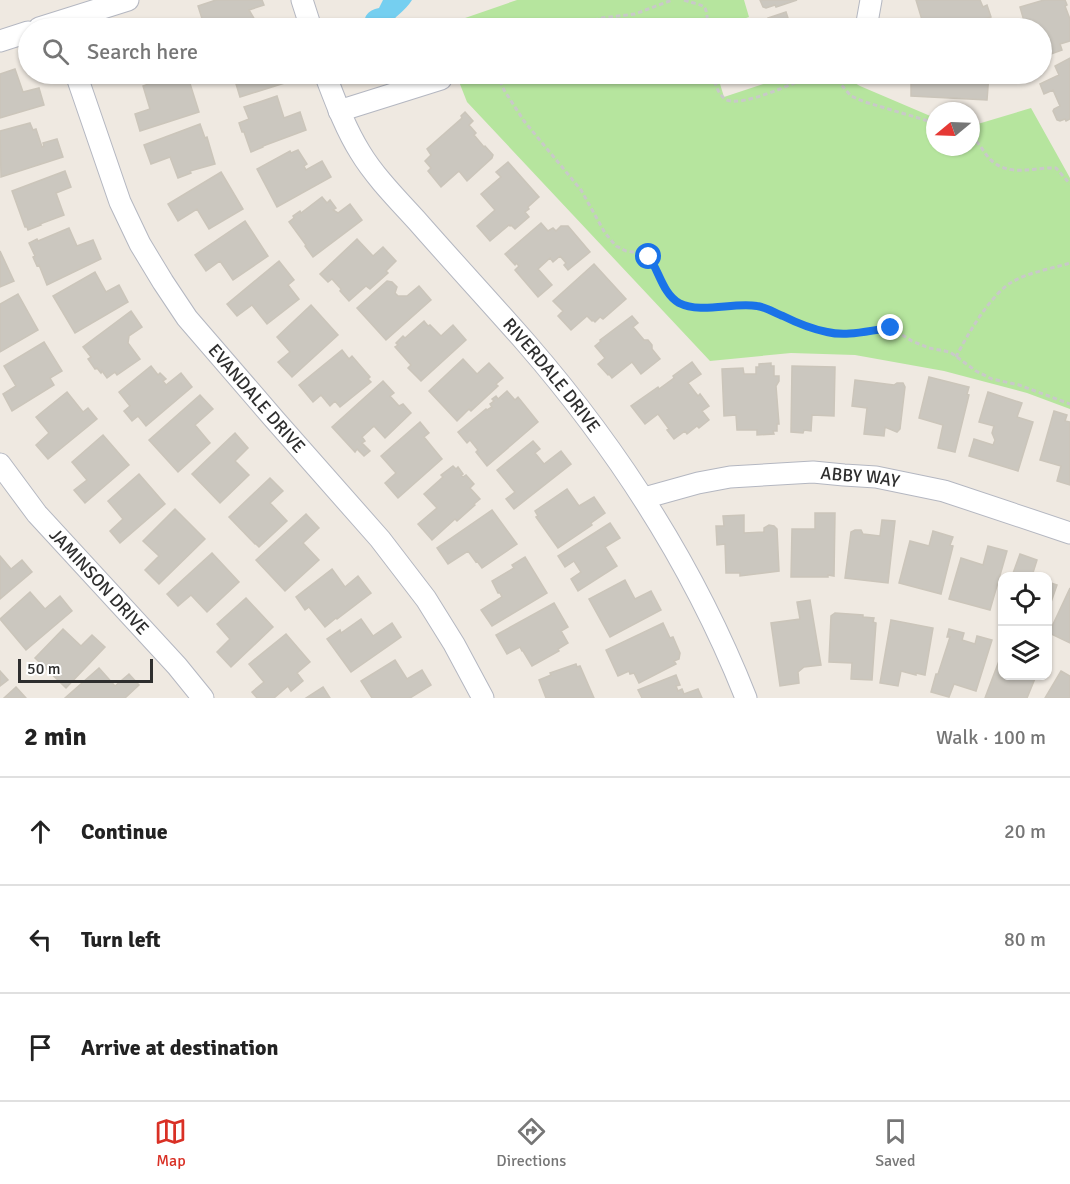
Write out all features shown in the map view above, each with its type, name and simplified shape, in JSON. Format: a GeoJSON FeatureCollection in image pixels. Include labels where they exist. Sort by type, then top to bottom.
{"type":"FeatureCollection","features":[{"type":"Feature","properties":{"kind":"street"},"geometry":{"type":"LineString","coordinates":[[76,18],[128,0]]}},
{"type":"Feature","properties":{"kind":"street"},"geometry":{"type":"LineString","coordinates":[[302,0],[308,18]]}},
{"type":"Feature","properties":{"kind":"street"},"geometry":{"type":"LineString","coordinates":[[868,18],[871,0]]}},
{"type":"Feature","properties":{"kind":"street"},"geometry":{"type":"LineString","coordinates":[[0,41],[18,35]]}},
{"type":"Feature","properties":{"kind":"street","name":"EVANDALE DRIVE"},"geometry":{"type":"LineString","coordinates":[[79,84],[120,202],[140,244],[163,282],[187,318],[380,539],[426,599],[454,644],[483,698]]}},
{"type":"Feature","properties":{"kind":"street","name":"RIVERDALE DRIVE"},"geometry":{"type":"LineString","coordinates":[[329,84],[339,111],[360,153],[388,189],[536,354],[574,400],[644,498],[697,592],[731,660],[746,698]]}},
{"type":"Feature","properties":{"kind":"street"},"geometry":{"type":"LineString","coordinates":[[339,111],[425,84]]}},
{"type":"Feature","properties":{"kind":"street","name":"JAMINSON DRIVE"},"geometry":{"type":"LineString","coordinates":[[0,464],[37,514],[177,666],[203,698]]}},
{"type":"Feature","properties":{"kind":"street","name":"ABBY WAY"},"geometry":{"type":"LineString","coordinates":[[644,498],[730,477],[813,472],[887,479],[944,491],[1070,533]]}},
{"type":"Feature","properties":{"kind":"path"},"geometry":{"type":"LineString","coordinates":[[602,18],[635,14],[672,0]]}},
{"type":"Feature","properties":{"kind":"path"},"geometry":{"type":"LineString","coordinates":[[684,0],[703,5],[707,18]]}},
{"type":"Feature","properties":{"kind":"path"},"geometry":{"type":"LineString","coordinates":[[501,84],[524,121],[580,190],[605,233],[616,246],[649,257],[664,287],[680,304],[713,308],[739,305],[760,306],[799,323],[826,332],[841,334],[891,328],[929,348],[950,352],[976,371],[992,379],[1019,385],[1070,404]]}},
{"type":"Feature","properties":{"kind":"path"},"geometry":{"type":"LineString","coordinates":[[716,84],[721,94],[733,102],[760,96],[790,84]]}},
{"type":"Feature","properties":{"kind":"path"},"geometry":{"type":"LineString","coordinates":[[841,84],[851,96],[865,102],[926,120]]}},
{"type":"Feature","properties":{"kind":"path"},"geometry":{"type":"LineString","coordinates":[[980,145],[993,162],[1003,168],[1027,171],[1056,168],[1070,184]]}},
{"type":"Feature","properties":{"kind":"path"},"geometry":{"type":"LineString","coordinates":[[956,357],[979,317],[1011,282],[1070,263]]}},
{"type":"Feature","properties":{"kind":"green space"},"geometry":{"type":"Polygon","coordinates":[[[517,0],[744,0],[749,17],[746,18],[465,18],[517,0]]]}},
{"type":"Feature","properties":{"kind":"green space"},"geometry":{"type":"Polygon","coordinates":[[[460,84],[720,84],[724,97],[764,84],[856,84],[926,114],[926,156],[980,156],[980,123],[1031,108],[1070,178],[1070,409],[1027,393],[944,371],[855,355],[791,353],[710,361],[467,102],[460,84]]]}},
{"type":"Feature","properties":{"kind":"water"},"geometry":{"type":"Polygon","coordinates":[[[383,0],[412,0],[396,18],[365,18],[379,8],[383,0]]]}},
{"type":"Feature","properties":{"kind":"building"},"geometry":{"type":"Polygon","coordinates":[[[216,0],[262,0],[264,5],[249,10],[254,18],[202,18],[198,6],[216,0]]]}},
{"type":"Feature","properties":{"kind":"building"},"geometry":{"type":"Polygon","coordinates":[[[760,0],[797,0],[766,8],[760,0]]]}},
{"type":"Feature","properties":{"kind":"building"},"geometry":{"type":"Polygon","coordinates":[[[916,0],[980,0],[983,7],[987,5],[991,17],[987,18],[921,18],[916,0]]]}},
{"type":"Feature","properties":{"kind":"building"},"geometry":{"type":"Polygon","coordinates":[[[1044,0],[1065,0],[1070,19],[1070,41],[1060,44],[1062,50],[1052,54],[1052,18],[1023,18],[1020,7],[1044,0]]]}},
{"type":"Feature","properties":{"kind":"building"},"geometry":{"type":"Polygon","coordinates":[[[786,12],[788,18],[768,18],[786,12]]]}},
{"type":"Feature","properties":{"kind":"building"},"geometry":{"type":"Polygon","coordinates":[[[1070,58],[1070,119],[1066,121],[1065,119],[1057,120],[1053,111],[1060,106],[1053,90],[1044,94],[1040,84],[1052,84],[1052,78],[1059,75],[1055,66],[1070,58]]]}},
{"type":"Feature","properties":{"kind":"building"},"geometry":{"type":"Polygon","coordinates":[[[15,69],[18,84],[20,84],[23,92],[39,88],[44,105],[0,118],[0,74],[15,69]]]}},
{"type":"Feature","properties":{"kind":"building"},"geometry":{"type":"Polygon","coordinates":[[[190,84],[199,112],[140,131],[135,114],[150,109],[143,86],[190,84]]]}},
{"type":"Feature","properties":{"kind":"building"},"geometry":{"type":"Polygon","coordinates":[[[236,84],[282,84],[240,97],[236,84]]]}},
{"type":"Feature","properties":{"kind":"building"},"geometry":{"type":"Polygon","coordinates":[[[911,84],[988,84],[987,100],[911,96],[911,84]]]}},
{"type":"Feature","properties":{"kind":"building"},"geometry":{"type":"Polygon","coordinates":[[[277,96],[284,118],[300,112],[306,130],[251,152],[239,123],[249,119],[244,107],[277,96]]]}},
{"type":"Feature","properties":{"kind":"building"},"geometry":{"type":"Polygon","coordinates":[[[465,112],[473,121],[469,125],[476,133],[474,135],[493,155],[467,181],[459,171],[441,187],[428,171],[431,168],[425,161],[431,155],[427,149],[462,118],[465,112]]]}},
{"type":"Feature","properties":{"kind":"building"},"geometry":{"type":"Polygon","coordinates":[[[30,123],[33,130],[36,129],[42,147],[43,143],[57,139],[63,157],[1,177],[0,131],[30,123]]]}},
{"type":"Feature","properties":{"kind":"building"},"geometry":{"type":"Polygon","coordinates":[[[200,124],[205,138],[207,137],[215,164],[190,171],[191,173],[178,178],[170,157],[151,164],[144,145],[200,124]]]}},
{"type":"Feature","properties":{"kind":"building"},"geometry":{"type":"Polygon","coordinates":[[[298,150],[307,164],[304,166],[306,170],[322,161],[331,177],[277,207],[257,169],[290,151],[291,153],[298,150]]]}},
{"type":"Feature","properties":{"kind":"building"},"geometry":{"type":"Polygon","coordinates":[[[508,162],[539,197],[525,212],[529,217],[515,229],[509,225],[490,241],[477,226],[495,210],[481,194],[501,177],[496,172],[508,162]]]}},
{"type":"Feature","properties":{"kind":"building"},"geometry":{"type":"Polygon","coordinates":[[[65,171],[71,187],[56,193],[64,215],[28,230],[12,191],[65,171]]]}},
{"type":"Feature","properties":{"kind":"building"},"geometry":{"type":"Polygon","coordinates":[[[221,172],[243,209],[209,229],[197,209],[178,221],[168,204],[221,172]]]}},
{"type":"Feature","properties":{"kind":"building"},"geometry":{"type":"Polygon","coordinates":[[[322,197],[327,203],[330,200],[336,208],[333,210],[338,213],[350,204],[362,220],[313,257],[289,222],[294,218],[293,216],[300,211],[301,213],[322,197]]]}},
{"type":"Feature","properties":{"kind":"building"},"geometry":{"type":"Polygon","coordinates":[[[245,221],[268,256],[233,280],[220,261],[206,271],[195,255],[245,221]]]}},
{"type":"Feature","properties":{"kind":"building"},"geometry":{"type":"Polygon","coordinates":[[[541,223],[548,231],[553,228],[556,231],[561,226],[568,226],[590,252],[568,270],[560,256],[553,262],[550,258],[538,269],[552,285],[538,297],[515,270],[519,266],[516,263],[515,265],[505,254],[541,223]]]}},
{"type":"Feature","properties":{"kind":"building"},"geometry":{"type":"Polygon","coordinates":[[[69,228],[77,246],[93,240],[101,259],[47,285],[33,257],[35,256],[29,243],[69,228]]]}},
{"type":"Feature","properties":{"kind":"building"},"geometry":{"type":"Polygon","coordinates":[[[357,239],[373,256],[383,247],[396,261],[386,271],[388,273],[370,289],[366,286],[349,301],[332,279],[328,282],[320,274],[357,239]]]}},
{"type":"Feature","properties":{"kind":"building"},"geometry":{"type":"Polygon","coordinates":[[[0,251],[14,281],[0,287],[0,251]]]}},
{"type":"Feature","properties":{"kind":"building"},"geometry":{"type":"Polygon","coordinates":[[[279,261],[294,280],[288,285],[299,299],[267,324],[252,305],[237,316],[227,304],[279,261]]]}},
{"type":"Feature","properties":{"kind":"building"},"geometry":{"type":"Polygon","coordinates":[[[594,264],[626,299],[603,319],[600,317],[595,322],[587,316],[571,330],[558,316],[563,311],[553,301],[594,264]]]}},
{"type":"Feature","properties":{"kind":"building"},"geometry":{"type":"Polygon","coordinates":[[[95,272],[106,292],[119,285],[128,302],[75,333],[53,296],[95,272]]]}},
{"type":"Feature","properties":{"kind":"building"},"geometry":{"type":"Polygon","coordinates":[[[387,281],[397,287],[395,293],[398,296],[407,296],[419,286],[431,300],[386,340],[357,308],[387,281]]]}},
{"type":"Feature","properties":{"kind":"building"},"geometry":{"type":"Polygon","coordinates":[[[18,294],[38,330],[0,352],[0,304],[18,294]]]}},
{"type":"Feature","properties":{"kind":"building"},"geometry":{"type":"Polygon","coordinates":[[[311,305],[338,335],[292,377],[278,362],[290,352],[277,337],[311,305]]]}},
{"type":"Feature","properties":{"kind":"building"},"geometry":{"type":"Polygon","coordinates":[[[131,311],[142,327],[129,336],[128,343],[140,359],[117,375],[115,372],[107,378],[102,371],[101,373],[97,368],[95,369],[88,359],[91,357],[83,347],[131,311]]]}},
{"type":"Feature","properties":{"kind":"building"},"geometry":{"type":"Polygon","coordinates":[[[632,316],[638,323],[633,327],[644,340],[648,340],[660,359],[641,374],[632,362],[612,378],[598,364],[605,358],[595,346],[632,316]]]}},
{"type":"Feature","properties":{"kind":"building"},"geometry":{"type":"Polygon","coordinates":[[[424,321],[441,336],[453,325],[466,340],[421,381],[408,368],[411,365],[395,347],[403,336],[405,338],[424,321]]]}},
{"type":"Feature","properties":{"kind":"building"},"geometry":{"type":"Polygon","coordinates":[[[44,342],[62,371],[50,378],[54,385],[12,411],[3,394],[16,386],[4,366],[44,342]]]}},
{"type":"Feature","properties":{"kind":"building"},"geometry":{"type":"Polygon","coordinates":[[[342,350],[349,359],[352,356],[370,377],[368,379],[371,382],[340,407],[335,401],[330,406],[321,395],[313,402],[299,385],[342,350]]]}},
{"type":"Feature","properties":{"kind":"building"},"geometry":{"type":"Polygon","coordinates":[[[463,359],[477,374],[489,363],[503,378],[496,384],[498,386],[457,421],[429,391],[463,359]]]}},
{"type":"Feature","properties":{"kind":"building"},"geometry":{"type":"Polygon","coordinates":[[[692,362],[701,374],[688,383],[709,406],[702,411],[709,420],[699,428],[697,426],[687,434],[685,431],[674,439],[658,414],[645,424],[631,406],[658,387],[659,389],[692,362]]]}},
{"type":"Feature","properties":{"kind":"building"},"geometry":{"type":"Polygon","coordinates":[[[771,363],[771,366],[774,366],[774,376],[779,376],[776,386],[779,424],[777,424],[777,431],[773,431],[774,434],[757,435],[757,430],[737,430],[736,415],[724,416],[722,369],[743,368],[744,374],[756,374],[756,367],[759,367],[759,364],[771,363]]]}},
{"type":"Feature","properties":{"kind":"building"},"geometry":{"type":"Polygon","coordinates":[[[151,366],[158,375],[160,373],[166,379],[163,381],[166,385],[181,373],[192,387],[146,426],[138,416],[132,421],[124,411],[130,406],[119,392],[151,366]]]}},
{"type":"Feature","properties":{"kind":"building"},"geometry":{"type":"Polygon","coordinates":[[[792,366],[835,367],[834,416],[812,415],[811,431],[804,430],[803,433],[791,432],[792,366]]]}},
{"type":"Feature","properties":{"kind":"building"},"geometry":{"type":"Polygon","coordinates":[[[929,377],[969,387],[955,452],[938,448],[943,425],[919,418],[929,377]]]}},
{"type":"Feature","properties":{"kind":"building"},"geometry":{"type":"Polygon","coordinates":[[[855,380],[894,385],[903,383],[905,387],[900,429],[897,432],[885,427],[884,436],[864,434],[867,408],[852,406],[855,380]]]}},
{"type":"Feature","properties":{"kind":"building"},"geometry":{"type":"Polygon","coordinates":[[[383,381],[394,393],[390,396],[399,406],[403,404],[411,413],[385,438],[374,426],[362,437],[365,441],[362,443],[370,451],[364,456],[357,449],[355,452],[332,427],[383,381]]]}},
{"type":"Feature","properties":{"kind":"building"},"geometry":{"type":"Polygon","coordinates":[[[507,391],[515,400],[518,397],[538,422],[487,466],[470,440],[467,443],[458,432],[486,409],[492,407],[490,404],[494,401],[492,399],[496,396],[498,399],[507,391]]]}},
{"type":"Feature","properties":{"kind":"building"},"geometry":{"type":"Polygon","coordinates":[[[67,392],[83,412],[88,408],[97,419],[48,459],[36,445],[49,433],[36,417],[67,392]]]}},
{"type":"Feature","properties":{"kind":"building"},"geometry":{"type":"Polygon","coordinates":[[[988,392],[1022,403],[1017,417],[1033,422],[1018,471],[969,456],[974,439],[993,445],[995,440],[992,433],[994,426],[979,422],[988,392]]]}},
{"type":"Feature","properties":{"kind":"building"},"geometry":{"type":"Polygon","coordinates":[[[200,395],[213,409],[195,425],[210,443],[178,472],[149,440],[200,395]]]}},
{"type":"Feature","properties":{"kind":"building"},"geometry":{"type":"Polygon","coordinates":[[[1054,411],[1067,415],[1065,421],[1070,422],[1070,485],[1057,481],[1061,466],[1040,460],[1054,411]]]}},
{"type":"Feature","properties":{"kind":"building"},"geometry":{"type":"Polygon","coordinates":[[[420,422],[429,433],[424,437],[442,459],[398,498],[385,483],[396,473],[381,456],[420,422]]]}},
{"type":"Feature","properties":{"kind":"building"},"geometry":{"type":"Polygon","coordinates":[[[235,433],[248,448],[235,461],[249,475],[220,503],[192,474],[235,433]]]}},
{"type":"Feature","properties":{"kind":"building"},"geometry":{"type":"Polygon","coordinates":[[[103,435],[129,465],[85,503],[74,490],[87,480],[72,462],[103,435]]]}},
{"type":"Feature","properties":{"kind":"building"},"geometry":{"type":"Polygon","coordinates":[[[533,441],[540,449],[535,453],[544,464],[561,451],[571,464],[514,509],[506,499],[515,492],[497,470],[533,441]]]}},
{"type":"Feature","properties":{"kind":"building"},"geometry":{"type":"Polygon","coordinates":[[[453,466],[456,469],[458,467],[463,474],[461,475],[463,477],[466,475],[474,484],[470,488],[480,499],[432,540],[418,524],[437,508],[424,494],[443,477],[441,475],[453,466]]]}},
{"type":"Feature","properties":{"kind":"building"},"geometry":{"type":"Polygon","coordinates":[[[139,474],[165,504],[120,543],[110,531],[123,519],[108,501],[139,474]]]}},
{"type":"Feature","properties":{"kind":"building"},"geometry":{"type":"Polygon","coordinates":[[[270,478],[283,491],[270,503],[287,521],[259,547],[229,517],[270,478]]]}},
{"type":"Feature","properties":{"kind":"building"},"geometry":{"type":"Polygon","coordinates":[[[567,489],[579,506],[594,497],[605,513],[591,523],[592,525],[558,548],[536,517],[538,516],[535,511],[567,489]]]}},
{"type":"Feature","properties":{"kind":"building"},"geometry":{"type":"Polygon","coordinates":[[[175,509],[205,539],[159,584],[145,570],[159,556],[143,541],[175,509]]]}},
{"type":"Feature","properties":{"kind":"building"},"geometry":{"type":"Polygon","coordinates":[[[492,510],[517,544],[482,568],[468,551],[448,564],[437,548],[492,510]]]}},
{"type":"Feature","properties":{"kind":"building"},"geometry":{"type":"Polygon","coordinates":[[[815,513],[835,513],[834,576],[791,577],[792,529],[815,529],[815,513]]]}},
{"type":"Feature","properties":{"kind":"building"},"geometry":{"type":"Polygon","coordinates":[[[306,514],[319,528],[303,543],[319,560],[285,591],[256,560],[306,514]]]}},
{"type":"Feature","properties":{"kind":"building"},"geometry":{"type":"Polygon","coordinates":[[[744,515],[744,533],[764,532],[764,528],[769,525],[777,529],[779,571],[740,576],[740,573],[726,573],[725,544],[717,545],[716,526],[724,526],[723,516],[744,515]]]}},
{"type":"Feature","properties":{"kind":"building"},"geometry":{"type":"Polygon","coordinates":[[[882,520],[895,521],[888,583],[845,578],[851,532],[861,530],[863,534],[880,536],[882,520]]]}},
{"type":"Feature","properties":{"kind":"building"},"geometry":{"type":"Polygon","coordinates":[[[610,523],[620,538],[605,547],[617,566],[578,591],[571,579],[581,572],[574,561],[565,567],[558,556],[610,523]]]}},
{"type":"Feature","properties":{"kind":"building"},"geometry":{"type":"Polygon","coordinates":[[[933,531],[953,537],[950,545],[953,546],[941,594],[899,583],[910,541],[929,546],[933,531]]]}},
{"type":"Feature","properties":{"kind":"building"},"geometry":{"type":"Polygon","coordinates":[[[988,546],[1007,551],[1001,572],[998,572],[998,582],[990,610],[949,599],[961,558],[983,565],[988,546]]]}},
{"type":"Feature","properties":{"kind":"building"},"geometry":{"type":"Polygon","coordinates":[[[212,553],[239,582],[207,612],[191,595],[178,606],[167,594],[212,553]]]}},
{"type":"Feature","properties":{"kind":"building"},"geometry":{"type":"Polygon","coordinates":[[[1020,554],[1037,560],[1033,572],[1013,572],[1020,554]]]}},
{"type":"Feature","properties":{"kind":"building"},"geometry":{"type":"Polygon","coordinates":[[[0,556],[11,569],[22,560],[32,572],[0,599],[0,556]]]}},
{"type":"Feature","properties":{"kind":"building"},"geometry":{"type":"Polygon","coordinates":[[[525,557],[547,593],[492,626],[481,610],[502,597],[492,581],[514,568],[512,565],[525,557]]]}},
{"type":"Feature","properties":{"kind":"building"},"geometry":{"type":"Polygon","coordinates":[[[332,569],[345,587],[358,576],[371,593],[325,627],[309,607],[305,610],[296,597],[332,569]]]}},
{"type":"Feature","properties":{"kind":"building"},"geometry":{"type":"Polygon","coordinates":[[[625,580],[635,599],[651,591],[661,610],[610,637],[589,599],[625,580]]]}},
{"type":"Feature","properties":{"kind":"building"},"geometry":{"type":"Polygon","coordinates":[[[1052,583],[1057,585],[1052,599],[1052,583]]]}},
{"type":"Feature","properties":{"kind":"building"},"geometry":{"type":"Polygon","coordinates":[[[1070,588],[1070,643],[1052,634],[1052,627],[1070,588]]]}},
{"type":"Feature","properties":{"kind":"building"},"geometry":{"type":"Polygon","coordinates":[[[30,592],[45,609],[60,596],[72,611],[26,650],[0,619],[30,592]]]}},
{"type":"Feature","properties":{"kind":"building"},"geometry":{"type":"Polygon","coordinates":[[[246,598],[273,627],[231,667],[217,652],[230,639],[217,624],[246,598]]]}},
{"type":"Feature","properties":{"kind":"building"},"geometry":{"type":"Polygon","coordinates":[[[810,600],[821,665],[804,667],[798,672],[799,683],[780,686],[771,623],[800,619],[797,602],[810,600]]]}},
{"type":"Feature","properties":{"kind":"building"},"geometry":{"type":"Polygon","coordinates":[[[554,603],[568,627],[561,631],[568,643],[558,649],[559,651],[532,666],[520,647],[507,654],[496,635],[554,603]]]}},
{"type":"Feature","properties":{"kind":"building"},"geometry":{"type":"Polygon","coordinates":[[[835,613],[874,618],[873,622],[876,623],[872,680],[851,679],[852,663],[829,662],[831,616],[835,613]]]}},
{"type":"Feature","properties":{"kind":"building"},"geometry":{"type":"Polygon","coordinates":[[[361,619],[373,636],[392,623],[401,637],[351,672],[327,639],[340,630],[341,633],[361,619]]]}},
{"type":"Feature","properties":{"kind":"building"},"geometry":{"type":"Polygon","coordinates":[[[891,620],[933,628],[925,675],[901,671],[898,686],[880,683],[891,620]]]}},
{"type":"Feature","properties":{"kind":"building"},"geometry":{"type":"Polygon","coordinates":[[[663,623],[680,653],[679,659],[674,661],[676,664],[639,683],[634,673],[630,674],[629,671],[618,676],[606,650],[663,623]]]}},
{"type":"Feature","properties":{"kind":"building"},"geometry":{"type":"Polygon","coordinates":[[[63,629],[81,646],[92,635],[105,647],[66,688],[35,658],[63,629]]]}},
{"type":"Feature","properties":{"kind":"building"},"geometry":{"type":"Polygon","coordinates":[[[949,629],[964,633],[962,640],[975,644],[977,636],[992,640],[976,691],[954,684],[949,697],[931,692],[950,637],[947,637],[949,629]]]}},
{"type":"Feature","properties":{"kind":"building"},"geometry":{"type":"Polygon","coordinates":[[[286,634],[310,662],[297,673],[303,681],[291,691],[288,686],[274,698],[257,698],[252,692],[264,682],[249,664],[286,634]]]}},
{"type":"Feature","properties":{"kind":"building"},"geometry":{"type":"Polygon","coordinates":[[[395,660],[407,679],[422,670],[431,685],[410,698],[372,698],[361,681],[395,660]]]}},
{"type":"Feature","properties":{"kind":"building"},"geometry":{"type":"Polygon","coordinates":[[[576,664],[577,667],[580,666],[594,698],[546,698],[539,680],[551,675],[550,673],[576,664]]]}},
{"type":"Feature","properties":{"kind":"building"},"geometry":{"type":"Polygon","coordinates":[[[998,664],[998,680],[1034,680],[1027,698],[985,698],[998,664]]]}},
{"type":"Feature","properties":{"kind":"building"},"geometry":{"type":"Polygon","coordinates":[[[99,668],[115,686],[129,674],[139,685],[125,698],[65,698],[99,668]]]}},
{"type":"Feature","properties":{"kind":"building"},"geometry":{"type":"Polygon","coordinates":[[[0,671],[8,680],[0,686],[0,671]]]}},
{"type":"Feature","properties":{"kind":"building"},"geometry":{"type":"Polygon","coordinates":[[[1061,671],[1070,676],[1070,698],[1045,698],[1061,671]]]}},
{"type":"Feature","properties":{"kind":"building"},"geometry":{"type":"Polygon","coordinates":[[[676,675],[680,685],[676,686],[678,691],[682,689],[684,694],[698,689],[702,698],[642,698],[638,690],[676,675]]]}},
{"type":"Feature","properties":{"kind":"building"},"geometry":{"type":"Polygon","coordinates":[[[16,687],[26,698],[4,698],[16,687]]]}},
{"type":"Feature","properties":{"kind":"building"},"geometry":{"type":"Polygon","coordinates":[[[323,687],[330,698],[306,698],[323,687]]]}},
{"type":"Feature","properties":{"kind":"route"},"geometry":{"type":"LineString","coordinates":[[649,257],[664,287],[680,304],[713,308],[739,305],[760,306],[790,320],[826,332],[841,334],[891,328]]}}]}
